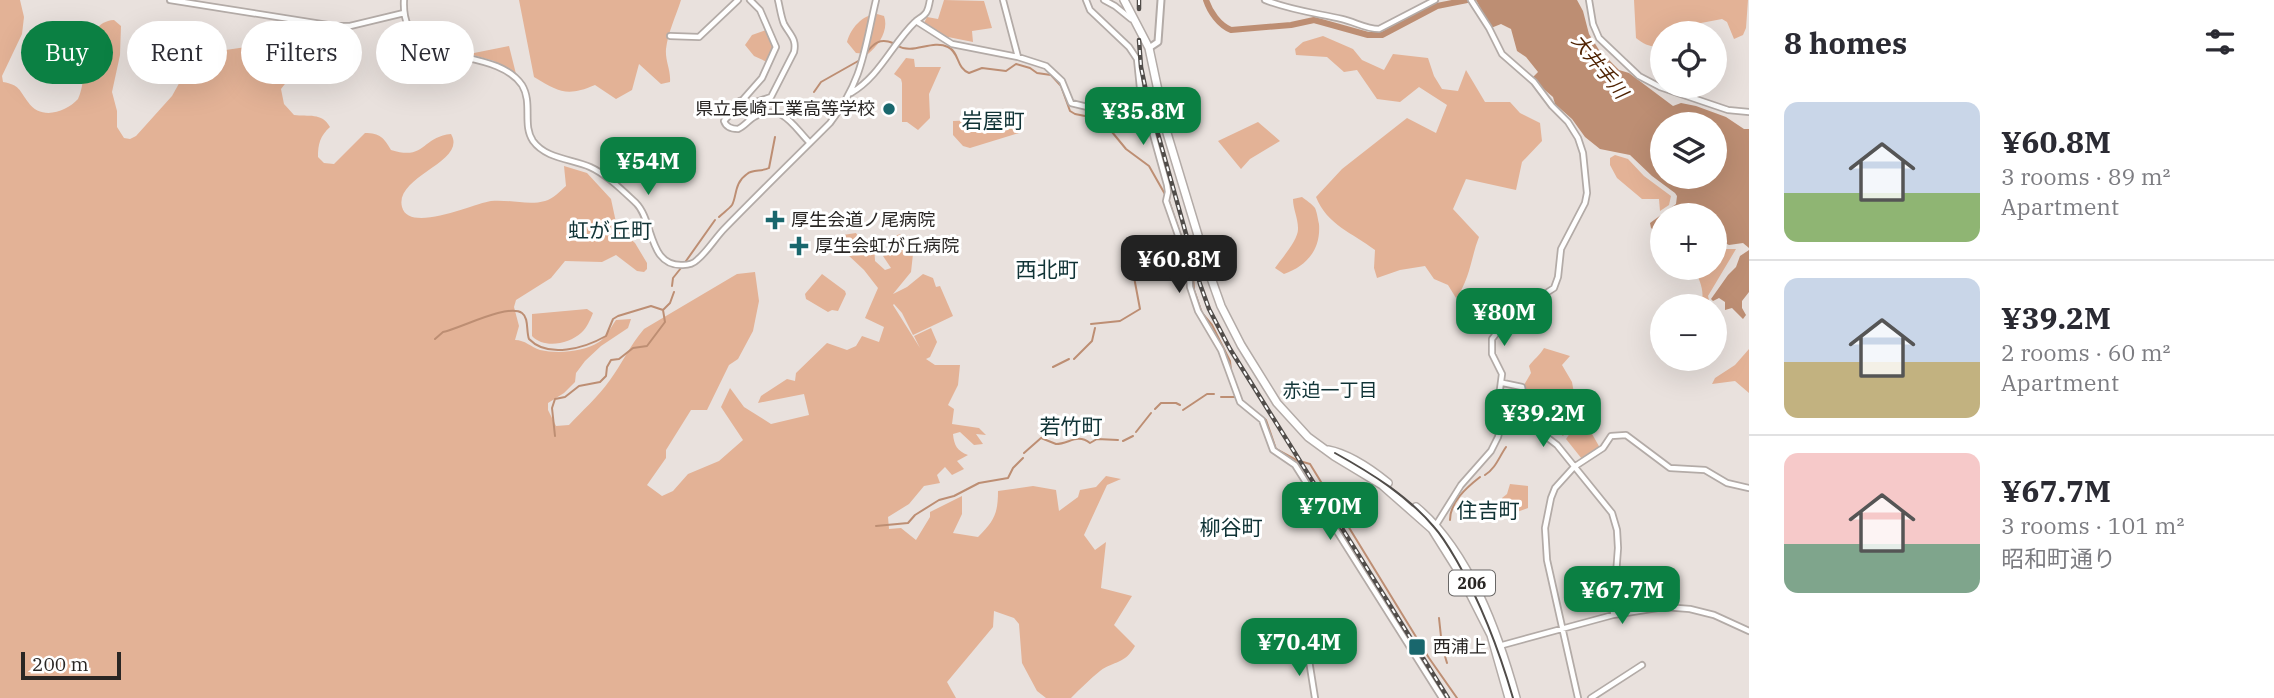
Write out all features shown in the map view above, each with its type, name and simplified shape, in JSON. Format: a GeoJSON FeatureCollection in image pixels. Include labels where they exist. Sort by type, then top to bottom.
{"type":"FeatureCollection","features":[{"type":"Feature","properties":{"kind":"highway","name":"206"},"geometry":{"type":"LineString","coordinates":[[1124,0],[1149,48],[1167,133],[1221,306],[1241,345],[1288,417],[1308,437],[1382,485],[1432,529],[1472,595],[1497,647],[1509,698]]}},
{"type":"Feature","properties":{"kind":"highway","name":"206"},"geometry":{"type":"LineString","coordinates":[[1328,450],[1378,475],[1436,525],[1474,587],[1516,698]]}},
{"type":"Feature","properties":{"kind":"main road"},"geometry":{"type":"LineString","coordinates":[[1149,48],[1158,42],[1161,0]]}},
{"type":"Feature","properties":{"kind":"street"},"geometry":{"type":"LineString","coordinates":[[170,0],[334,26],[350,26],[404,13]]}},
{"type":"Feature","properties":{"kind":"street"},"geometry":{"type":"LineString","coordinates":[[404,0],[404,13],[414,34],[429,47],[490,62],[518,81],[527,98],[528,128],[533,141],[547,153],[592,168],[636,204],[647,220],[655,249],[663,259],[671,264],[686,265],[697,261],[725,228],[830,123],[851,93],[863,59],[876,0]]}},
{"type":"Feature","properties":{"kind":"street"},"geometry":{"type":"LineString","coordinates":[[670,36],[699,37],[738,0]]}},
{"type":"Feature","properties":{"kind":"street"},"geometry":{"type":"LineString","coordinates":[[750,0],[760,10],[776,47],[762,78],[724,121],[730,128],[741,128],[758,114],[772,111],[782,113],[810,143]]}},
{"type":"Feature","properties":{"kind":"street"},"geometry":{"type":"LineString","coordinates":[[740,101],[747,105],[771,97],[794,52],[796,45],[783,22],[778,0]]}},
{"type":"Feature","properties":{"kind":"street"},"geometry":{"type":"LineString","coordinates":[[851,93],[867,82],[916,21],[926,13],[930,0]]}},
{"type":"Feature","properties":{"kind":"street"},"geometry":{"type":"LineString","coordinates":[[1003,0],[1018,57]]}},
{"type":"Feature","properties":{"kind":"street"},"geometry":{"type":"LineString","coordinates":[[1086,0],[1090,10],[1137,59],[1143,98],[1195,304],[1221,350],[1240,402],[1262,421],[1273,450],[1297,466],[1442,698]]}},
{"type":"Feature","properties":{"kind":"street"},"geometry":{"type":"LineString","coordinates":[[1106,1],[1115,0]]}},
{"type":"Feature","properties":{"kind":"street"},"geometry":{"type":"LineString","coordinates":[[1265,0],[1291,9],[1379,29],[1435,0]]}},
{"type":"Feature","properties":{"kind":"street"},"geometry":{"type":"LineString","coordinates":[[1436,525],[1461,485],[1496,443],[1501,425],[1498,404],[1503,383],[1501,370],[1492,354],[1492,339],[1523,308],[1554,288],[1561,249],[1586,203],[1587,188],[1583,153],[1578,138],[1534,82],[1502,54],[1471,0]]}},
{"type":"Feature","properties":{"kind":"street"},"geometry":{"type":"LineString","coordinates":[[1589,0],[1593,24],[1599,38],[1639,76],[1660,87],[1728,110],[1749,113]]}},
{"type":"Feature","properties":{"kind":"street"},"geometry":{"type":"LineString","coordinates":[[1106,1],[1126,14],[1144,40]]}},
{"type":"Feature","properties":{"kind":"street"},"geometry":{"type":"LineString","coordinates":[[916,21],[952,44],[1018,57],[1046,66],[1062,81],[1071,103],[1100,110],[1143,98]]}},
{"type":"Feature","properties":{"kind":"street"},"geometry":{"type":"LineString","coordinates":[[1503,383],[1522,387],[1528,421],[1553,440],[1612,513],[1618,548],[1613,615]]}},
{"type":"Feature","properties":{"kind":"street"},"geometry":{"type":"LineString","coordinates":[[1578,698],[1547,560],[1545,528],[1555,488],[1574,467],[1602,448],[1611,436],[1621,434],[1670,468],[1705,470],[1727,483],[1749,488]]}},
{"type":"Feature","properties":{"kind":"street"},"geometry":{"type":"LineString","coordinates":[[1497,647],[1613,615],[1657,607],[1690,609],[1723,618],[1749,631]]}},
{"type":"Feature","properties":{"kind":"street"},"geometry":{"type":"LineString","coordinates":[[1308,654],[1315,698]]}},
{"type":"Feature","properties":{"kind":"street"},"geometry":{"type":"LineString","coordinates":[[1591,698],[1643,665]]}},
{"type":"Feature","properties":{"kind":"shaded area"},"geometry":{"type":"Polygon","coordinates":[[[0,0],[20,0],[24,17],[21,21],[21,36],[2,76],[3,82],[16,86],[33,108],[46,113],[60,111],[73,104],[78,99],[82,84],[113,84],[113,21],[110,21],[114,20],[121,26],[120,55],[112,92],[117,111],[117,127],[124,138],[136,136],[172,96],[179,84],[227,84],[227,50],[241,48],[241,84],[285,84],[281,89],[284,104],[294,115],[319,117],[327,122],[330,127],[318,148],[318,157],[324,163],[334,164],[365,133],[378,135],[391,150],[402,153],[417,151],[434,139],[451,134],[453,144],[449,153],[409,186],[403,196],[402,207],[407,215],[417,218],[443,215],[491,201],[545,201],[566,186],[564,166],[587,173],[611,199],[617,227],[635,243],[647,263],[647,269],[644,272],[637,271],[616,255],[602,262],[565,261],[551,278],[516,300],[514,307],[519,326],[515,340],[547,351],[562,352],[586,348],[604,338],[616,320],[631,319],[628,328],[601,346],[585,361],[576,373],[575,382],[548,403],[548,410],[556,426],[569,425],[595,398],[644,329],[737,274],[755,272],[759,301],[753,331],[738,359],[729,365],[707,410],[691,410],[666,450],[666,458],[647,485],[662,496],[673,491],[688,474],[719,461],[743,440],[721,407],[730,388],[744,407],[771,424],[809,415],[804,394],[758,403],[761,396],[787,379],[795,381],[796,373],[827,343],[847,350],[856,346],[862,336],[879,342],[884,327],[865,318],[878,288],[847,254],[843,235],[856,233],[863,244],[874,245],[875,261],[885,270],[891,268],[883,256],[902,252],[894,240],[895,236],[900,234],[912,244],[901,243],[906,252],[913,254],[911,272],[893,294],[923,274],[933,278],[936,287],[940,286],[953,316],[913,335],[902,313],[893,305],[920,348],[914,336],[931,328],[937,342],[930,357],[926,359],[935,365],[960,365],[958,385],[948,405],[954,409],[952,424],[979,428],[986,435],[976,434],[983,444],[974,445],[960,432],[953,434],[957,447],[968,455],[957,461],[964,469],[952,475],[945,467],[937,475],[940,483],[924,486],[909,504],[888,517],[889,529],[901,528],[916,540],[930,517],[930,512],[962,496],[962,514],[953,533],[978,537],[994,517],[998,491],[1033,486],[1056,490],[1059,511],[1078,497],[1080,490],[1096,487],[1106,476],[1121,479],[1107,485],[1084,535],[1095,550],[1106,542],[1101,588],[1132,596],[1114,625],[1135,646],[1127,656],[1100,671],[1071,698],[1046,698],[1037,691],[1022,663],[1019,624],[1014,618],[994,611],[993,627],[947,682],[956,698],[0,698],[0,0]]]}},
{"type":"Feature","properties":{"kind":"shaded area"},"geometry":{"type":"Polygon","coordinates":[[[519,0],[681,0],[666,49],[670,82],[661,84],[639,64],[632,90],[616,99],[595,85],[570,92],[550,86],[534,77],[519,0]]]}},
{"type":"Feature","properties":{"kind":"shaded area"},"geometry":{"type":"Polygon","coordinates":[[[944,0],[984,1],[992,28],[972,31],[973,42],[943,36],[924,23],[927,17],[938,19],[944,0]]]}},
{"type":"Feature","properties":{"kind":"shaded area"},"geometry":{"type":"Polygon","coordinates":[[[1634,0],[1748,0],[1746,28],[1743,35],[1734,39],[1727,21],[1722,19],[1650,21],[1650,45],[1636,38],[1634,0]]]}},
{"type":"Feature","properties":{"kind":"shaded area"},"geometry":{"type":"Polygon","coordinates":[[[877,14],[884,16],[882,37],[868,54],[856,53],[847,42],[851,32],[862,20],[877,14]]]}},
{"type":"Feature","properties":{"kind":"shaded area"},"geometry":{"type":"Polygon","coordinates":[[[766,30],[773,46],[767,62],[754,56],[745,45],[752,35],[766,30]]]}},
{"type":"Feature","properties":{"kind":"shaded area"},"geometry":{"type":"Polygon","coordinates":[[[1323,36],[1353,49],[1362,60],[1384,70],[1393,54],[1428,58],[1442,89],[1458,91],[1466,70],[1485,102],[1510,102],[1520,113],[1540,123],[1542,141],[1522,162],[1516,190],[1466,179],[1453,209],[1479,237],[1467,276],[1456,298],[1448,285],[1434,279],[1425,266],[1400,270],[1377,278],[1374,268],[1375,250],[1334,222],[1316,197],[1342,169],[1407,118],[1436,133],[1447,105],[1419,87],[1400,102],[1377,99],[1357,70],[1344,72],[1327,57],[1296,55],[1295,49],[1303,42],[1323,36]]]}},
{"type":"Feature","properties":{"kind":"shaded area"},"geometry":{"type":"Polygon","coordinates":[[[509,46],[516,74],[494,61],[474,55],[474,53],[509,46]]]}},
{"type":"Feature","properties":{"kind":"shaded area"},"geometry":{"type":"Polygon","coordinates":[[[906,58],[914,59],[915,67],[941,67],[929,94],[930,118],[918,130],[907,122],[902,122],[902,83],[894,74],[906,58]]]}},
{"type":"Feature","properties":{"kind":"shaded area"},"geometry":{"type":"Polygon","coordinates":[[[1013,117],[1021,121],[1019,133],[970,148],[963,146],[953,135],[953,121],[1013,117]]]}},
{"type":"Feature","properties":{"kind":"shaded area"},"geometry":{"type":"Polygon","coordinates":[[[1258,122],[1280,141],[1250,159],[1241,169],[1218,141],[1258,122]]]}},
{"type":"Feature","properties":{"kind":"shaded area"},"geometry":{"type":"Polygon","coordinates":[[[1615,155],[1628,159],[1650,180],[1650,189],[1662,189],[1671,196],[1669,203],[1659,203],[1659,199],[1642,199],[1617,178],[1610,165],[1610,158],[1615,155]]]}},
{"type":"Feature","properties":{"kind":"shaded area"},"geometry":{"type":"Polygon","coordinates":[[[1302,197],[1316,210],[1318,241],[1306,261],[1284,274],[1275,268],[1298,232],[1293,199],[1302,197]]]}},
{"type":"Feature","properties":{"kind":"shaded area"},"geometry":{"type":"Polygon","coordinates":[[[1727,249],[1736,249],[1727,264],[1727,249]]]}},
{"type":"Feature","properties":{"kind":"shaded area"},"geometry":{"type":"Polygon","coordinates":[[[822,274],[845,291],[838,311],[828,312],[806,299],[805,294],[822,274]]]}},
{"type":"Feature","properties":{"kind":"shaded area"},"geometry":{"type":"Polygon","coordinates":[[[1699,280],[1718,280],[1709,294],[1702,294],[1699,280]]]}},
{"type":"Feature","properties":{"kind":"shaded area"},"geometry":{"type":"Polygon","coordinates":[[[587,309],[593,313],[588,324],[570,340],[550,344],[532,336],[532,314],[587,309]]]}},
{"type":"Feature","properties":{"kind":"shaded area"},"geometry":{"type":"Polygon","coordinates":[[[1544,348],[1570,356],[1562,365],[1572,382],[1575,399],[1580,397],[1580,407],[1576,412],[1579,417],[1563,436],[1547,424],[1560,414],[1554,418],[1547,415],[1542,395],[1526,389],[1524,385],[1531,373],[1529,366],[1544,348]]]}},
{"type":"Feature","properties":{"kind":"shaded area"},"geometry":{"type":"Polygon","coordinates":[[[1749,349],[1749,393],[1735,381],[1712,384],[1715,378],[1735,365],[1749,349]]]}},
{"type":"Feature","properties":{"kind":"shaded area"},"geometry":{"type":"Polygon","coordinates":[[[1585,416],[1600,448],[1582,459],[1566,439],[1585,416]]]}},
{"type":"Feature","properties":{"kind":"shaded area"},"geometry":{"type":"Polygon","coordinates":[[[1510,484],[1528,486],[1528,508],[1506,516],[1502,498],[1507,494],[1510,484]]]}},
{"type":"Feature","properties":{"kind":"water"},"geometry":{"type":"Polygon","coordinates":[[[1476,0],[1577,0],[1589,34],[1599,50],[1619,70],[1629,73],[1650,89],[1650,98],[1662,98],[1673,106],[1681,103],[1712,112],[1650,112],[1650,174],[1630,155],[1600,149],[1585,137],[1533,77],[1538,72],[1526,57],[1517,51],[1511,29],[1501,24],[1491,28],[1476,0]]]}},
{"type":"Feature","properties":{"kind":"water"},"geometry":{"type":"Polygon","coordinates":[[[1727,118],[1744,129],[1749,129],[1749,248],[1743,243],[1727,244],[1727,203],[1676,203],[1675,193],[1670,189],[1727,189],[1727,118]]]}},
{"type":"Feature","properties":{"kind":"water"},"geometry":{"type":"Polygon","coordinates":[[[1749,250],[1749,292],[1742,301],[1746,315],[1743,319],[1732,308],[1727,309],[1727,294],[1715,294],[1736,267],[1740,256],[1749,250]]]}},
{"type":"Feature","properties":{"kind":"waterway","name":"大井手川"},"geometry":{"type":"LineString","coordinates":[[1206,0],[1216,18],[1231,30],[1291,25],[1314,20],[1368,35],[1382,35],[1437,6],[1467,0]]}},
{"type":"Feature","properties":{"kind":"waterway"},"geometry":{"type":"LineString","coordinates":[[866,53],[878,42],[893,43]]}},
{"type":"Feature","properties":{"kind":"waterway"},"geometry":{"type":"LineString","coordinates":[[898,46],[910,49],[936,45],[948,47],[955,53],[962,68],[969,73],[982,68],[1006,71],[1016,64],[1037,73],[1051,75],[1061,86],[1070,111],[1095,118],[1112,132],[1126,149],[1149,166],[1166,196]]}},
{"type":"Feature","properties":{"kind":"waterway"},"geometry":{"type":"LineString","coordinates":[[814,92],[821,82],[860,60]]}},
{"type":"Feature","properties":{"kind":"waterway"},"geometry":{"type":"LineString","coordinates":[[719,217],[732,205],[738,185],[747,174],[769,168],[775,137]]}},
{"type":"Feature","properties":{"kind":"waterway"},"geometry":{"type":"LineString","coordinates":[[1169,201],[1202,313],[1212,325],[1230,361],[1231,370]]}},
{"type":"Feature","properties":{"kind":"waterway"},"geometry":{"type":"LineString","coordinates":[[686,261],[715,220]]}},
{"type":"Feature","properties":{"kind":"waterway"},"geometry":{"type":"LineString","coordinates":[[1091,324],[1120,321],[1140,309],[1131,261],[1134,248],[1147,244],[1180,250]]}},
{"type":"Feature","properties":{"kind":"waterway"},"geometry":{"type":"LineString","coordinates":[[672,286],[673,278],[681,268]]}},
{"type":"Feature","properties":{"kind":"waterway"},"geometry":{"type":"LineString","coordinates":[[555,436],[552,408],[555,399],[565,397],[579,386],[600,382],[606,376],[611,360],[619,359],[633,348],[647,346],[665,322],[663,310],[670,303],[674,292]]}},
{"type":"Feature","properties":{"kind":"waterway"},"geometry":{"type":"LineString","coordinates":[[435,339],[443,332],[506,311],[515,311],[524,315],[529,339],[546,349],[567,350],[606,336],[613,319],[618,316],[651,306],[663,310]]}},
{"type":"Feature","properties":{"kind":"waterway"},"geometry":{"type":"LineString","coordinates":[[1074,359],[1092,341],[1095,328]]}},
{"type":"Feature","properties":{"kind":"waterway"},"geometry":{"type":"LineString","coordinates":[[1053,367],[1069,359]]}},
{"type":"Feature","properties":{"kind":"waterway"},"geometry":{"type":"LineString","coordinates":[[1183,410],[1207,394],[1214,394]]}},
{"type":"Feature","properties":{"kind":"waterway"},"geometry":{"type":"LineString","coordinates":[[1221,397],[1235,397]]}},
{"type":"Feature","properties":{"kind":"waterway"},"geometry":{"type":"LineString","coordinates":[[1155,409],[1161,403],[1180,405]]}},
{"type":"Feature","properties":{"kind":"waterway"},"geometry":{"type":"LineString","coordinates":[[1248,406],[1266,420],[1276,449],[1298,461]]}},
{"type":"Feature","properties":{"kind":"waterway"},"geometry":{"type":"LineString","coordinates":[[1136,432],[1151,413]]}},
{"type":"Feature","properties":{"kind":"waterway"},"geometry":{"type":"LineString","coordinates":[[1123,441],[1133,436]]}},
{"type":"Feature","properties":{"kind":"waterway"},"geometry":{"type":"LineString","coordinates":[[1024,453],[1041,438],[1056,444],[1077,439],[1090,443],[1097,439],[1118,440]]}},
{"type":"Feature","properties":{"kind":"waterway"},"geometry":{"type":"LineString","coordinates":[[1485,475],[1495,466],[1506,447]]}},
{"type":"Feature","properties":{"kind":"waterway"},"geometry":{"type":"LineString","coordinates":[[876,526],[908,523],[915,515],[939,500],[954,496],[979,483],[1008,478],[1023,458]]}},
{"type":"Feature","properties":{"kind":"waterway"},"geometry":{"type":"LineString","coordinates":[[1303,462],[1310,464],[1429,658],[1457,698]]}},
{"type":"Feature","properties":{"kind":"waterway"},"geometry":{"type":"LineString","coordinates":[[1450,520],[1456,501],[1480,477]]}},
{"type":"Feature","properties":{"kind":"waterway"},"geometry":{"type":"LineString","coordinates":[[1439,618],[1447,663]]}},
{"type":"Feature","properties":{"kind":"tram line"},"geometry":{"type":"LineString","coordinates":[[1335,453],[1401,495],[1441,536],[1483,612],[1513,698]]}},
{"type":"Feature","properties":{"kind":"railway"},"geometry":{"type":"LineString","coordinates":[[1139,0],[1139,9]]}},
{"type":"Feature","properties":{"kind":"railway"},"geometry":{"type":"LineString","coordinates":[[1139,40],[1146,91],[1209,309],[1230,349],[1448,698]]}},
{"type":"Feature","properties":{"kind":"place","name":"県立長崎工業高等学校"},"geometry":{"type":"Point","coordinates":[889,109]}},
{"type":"Feature","properties":{"kind":"place","name":"厚生会道ノ尾病院"},"geometry":{"type":"Point","coordinates":[775,220]}},
{"type":"Feature","properties":{"kind":"place","name":"厚生会虹が丘病院"},"geometry":{"type":"Point","coordinates":[799,246]}},
{"type":"Feature","properties":{"kind":"place","name":"西浦上"},"geometry":{"type":"Point","coordinates":[1417,647]}},
{"type":"Feature","properties":{"kind":"district","name":"岩屋町"},"geometry":{"type":"Point","coordinates":[993,121]}},
{"type":"Feature","properties":{"kind":"district","name":"虹が丘町"},"geometry":{"type":"Point","coordinates":[610,231]}},
{"type":"Feature","properties":{"kind":"district","name":"西北町"},"geometry":{"type":"Point","coordinates":[1047,270]}},
{"type":"Feature","properties":{"kind":"district","name":"赤迫一丁目"},"geometry":{"type":"Point","coordinates":[1330,390]}},
{"type":"Feature","properties":{"kind":"district","name":"若竹町"},"geometry":{"type":"Point","coordinates":[1071,427]}},
{"type":"Feature","properties":{"kind":"district","name":"住吉町"},"geometry":{"type":"Point","coordinates":[1488,511]}},
{"type":"Feature","properties":{"kind":"district","name":"柳谷町"},"geometry":{"type":"Point","coordinates":[1231,528]}}]}
